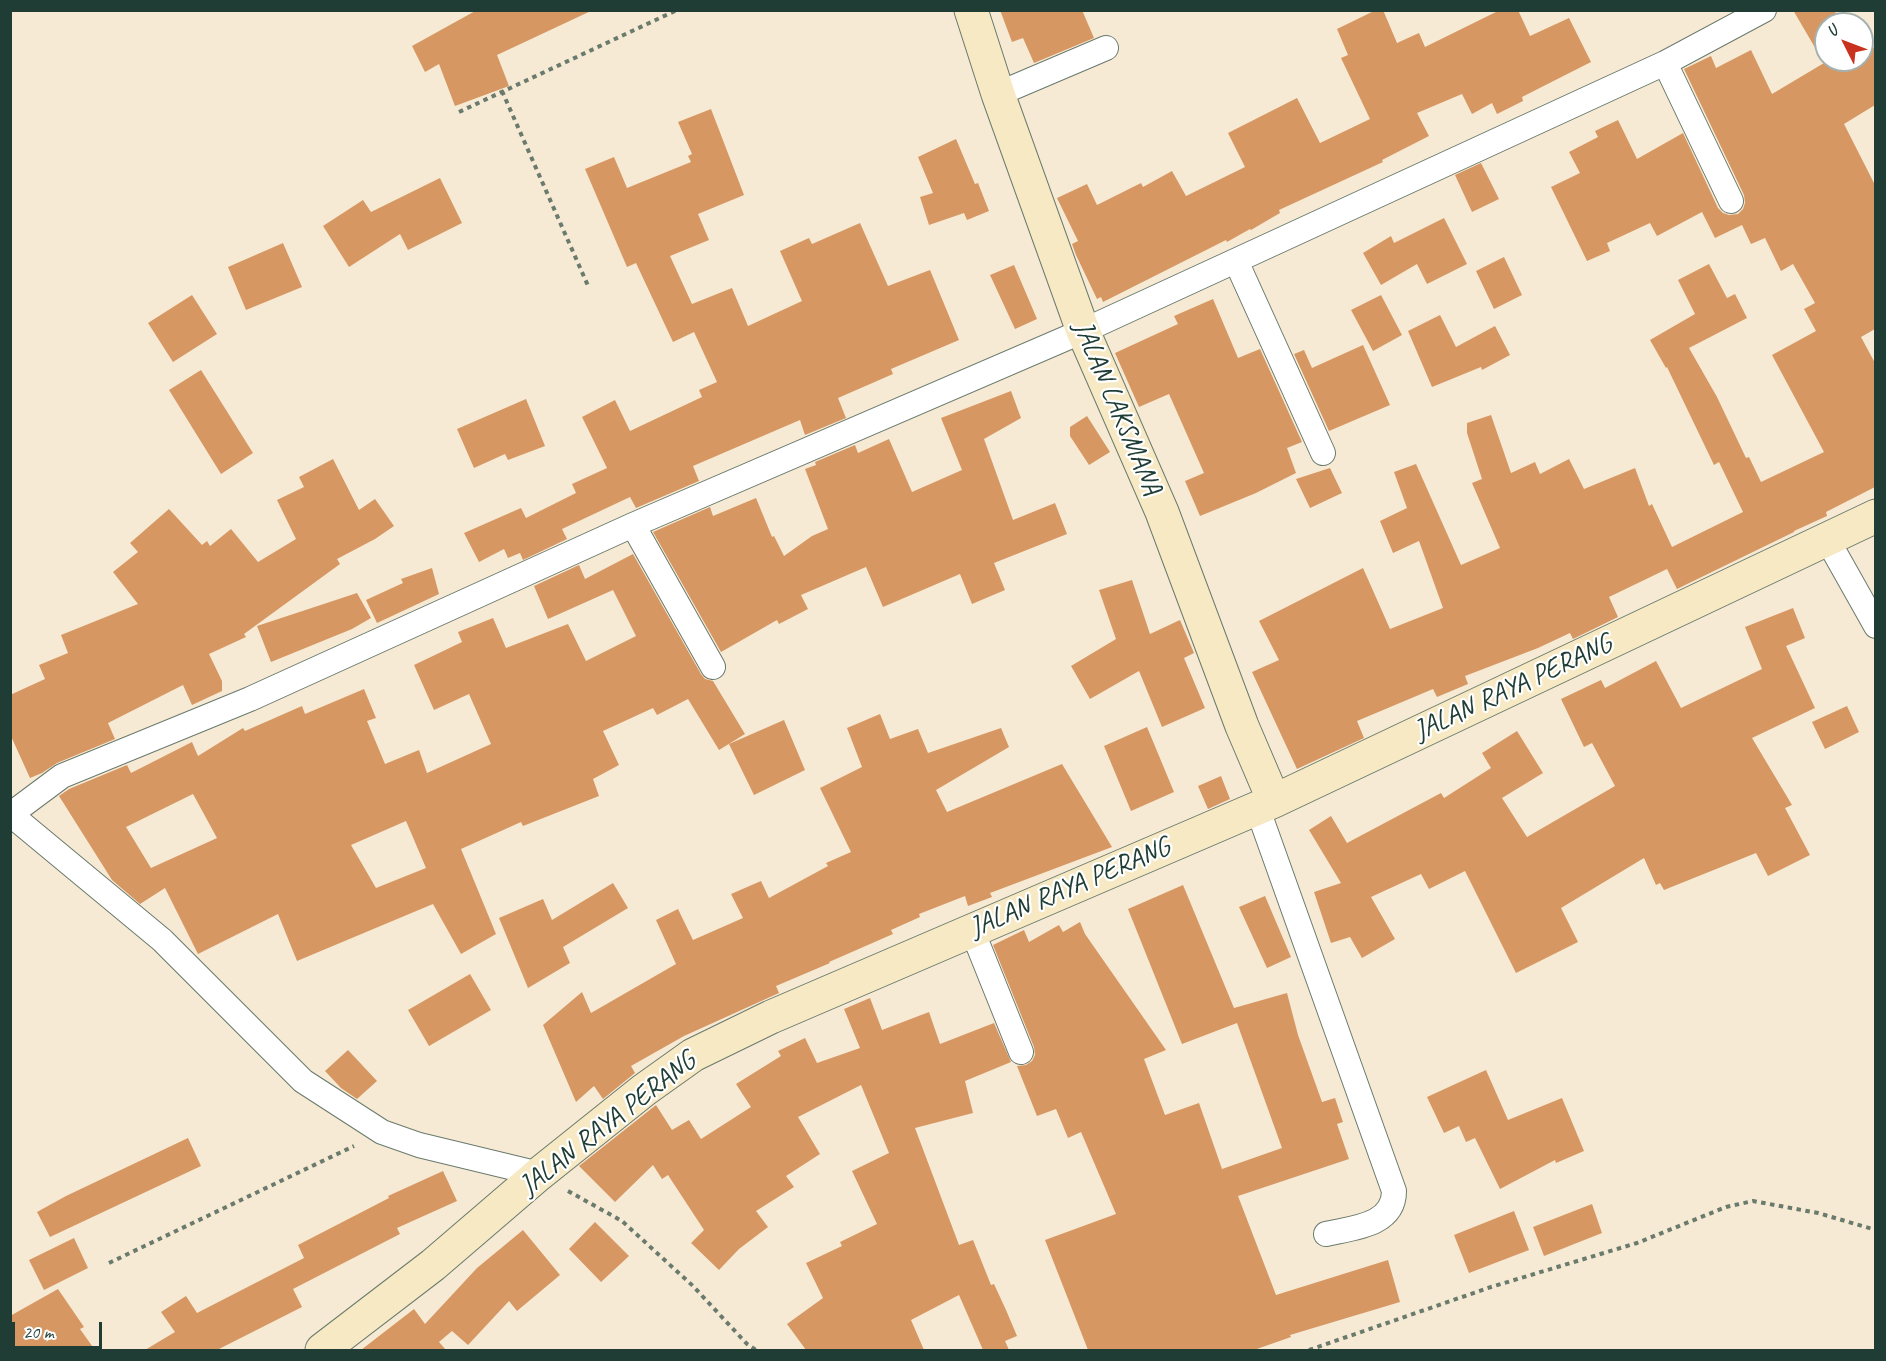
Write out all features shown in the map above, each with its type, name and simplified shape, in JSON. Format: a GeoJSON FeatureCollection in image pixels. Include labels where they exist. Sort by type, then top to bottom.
{"type":"FeatureCollection","features":[{"type":"Feature","properties":{"kind":"main road","name":"JALAN LAKSMANA"},"geometry":{"type":"LineString","coordinates":[[971,10],[998,94],[1083,331],[1162,512],[1242,726],[1265,804]]}},
{"type":"Feature","properties":{"kind":"main road","name":"JALAN RAYA PERANG"},"geometry":{"type":"LineString","coordinates":[[322,1350],[433,1265],[538,1174],[644,1090],[693,1055],[771,1017],[1265,804],[1875,516]]}},
{"type":"Feature","properties":{"kind":"street"},"geometry":{"type":"LineString","coordinates":[[538,1174],[418,1145],[382,1132],[303,1081],[162,940],[10,814],[62,776],[250,699],[633,525],[1083,331],[1665,63],[1764,10]]}},
{"type":"Feature","properties":{"kind":"street"},"geometry":{"type":"LineString","coordinates":[[998,94],[1106,48]]}},
{"type":"Feature","properties":{"kind":"street"},"geometry":{"type":"LineString","coordinates":[[1665,63],[1731,201]]}},
{"type":"Feature","properties":{"kind":"street"},"geometry":{"type":"LineString","coordinates":[[1236,261],[1323,453]]}},
{"type":"Feature","properties":{"kind":"street"},"geometry":{"type":"LineString","coordinates":[[633,525],[713,668]]}},
{"type":"Feature","properties":{"kind":"street"},"geometry":{"type":"LineString","coordinates":[[1827,539],[1875,626]]}},
{"type":"Feature","properties":{"kind":"street"},"geometry":{"type":"LineString","coordinates":[[1265,804],[1394,1191],[1394,1199],[1389,1210],[1375,1222],[1326,1234]]}},
{"type":"Feature","properties":{"kind":"street"},"geometry":{"type":"LineString","coordinates":[[972,930],[1021,1052]]}},
{"type":"Feature","properties":{"kind":"path"},"geometry":{"type":"LineString","coordinates":[[459,112],[677,10]]}},
{"type":"Feature","properties":{"kind":"path"},"geometry":{"type":"LineString","coordinates":[[502,91],[589,288]]}},
{"type":"Feature","properties":{"kind":"path"},"geometry":{"type":"LineString","coordinates":[[109,1263],[382,1132]]}},
{"type":"Feature","properties":{"kind":"path"},"geometry":{"type":"LineString","coordinates":[[538,1174],[622,1221],[693,1286],[747,1344],[756,1350]]}},
{"type":"Feature","properties":{"kind":"path"},"geometry":{"type":"LineString","coordinates":[[1309,1350],[1491,1287],[1637,1244],[1726,1207],[1753,1201],[1818,1213],[1875,1230]]}},
{"type":"Feature","properties":{"kind":"building"},"geometry":{"type":"Polygon","coordinates":[[[477,10],[593,10],[497,55],[509,86],[455,106],[439,64],[425,72],[412,46],[477,10]]]}},
{"type":"Feature","properties":{"kind":"building"},"geometry":{"type":"Polygon","coordinates":[[[1000,10],[1082,10],[1094,38],[1034,63],[1023,38],[1012,42],[1000,10]]]}},
{"type":"Feature","properties":{"kind":"building"},"geometry":{"type":"Polygon","coordinates":[[[1376,10],[1383,10],[1397,43],[1419,33],[1425,47],[1500,10],[1518,10],[1530,36],[1569,18],[1591,62],[1522,97],[1523,101],[1497,114],[1492,103],[1472,114],[1462,94],[1417,113],[1429,136],[1382,160],[1383,162],[1279,210],[1280,213],[1227,242],[1226,240],[1103,302],[1101,297],[1097,299],[1072,244],[1078,241],[1057,198],[1087,184],[1097,205],[1141,183],[1143,187],[1172,171],[1186,196],[1245,167],[1228,133],[1297,98],[1320,143],[1370,119],[1341,58],[1348,55],[1337,29],[1376,10]]]}},
{"type":"Feature","properties":{"kind":"building"},"geometry":{"type":"Polygon","coordinates":[[[1793,10],[1834,10],[1835,12],[1814,12],[1814,46],[1793,10]]]}},
{"type":"Feature","properties":{"kind":"building"},"geometry":{"type":"Polygon","coordinates":[[[1875,47],[1875,105],[1844,124],[1875,185],[1875,329],[1861,337],[1875,363],[1875,487],[1826,512],[1827,516],[1677,589],[1667,569],[1609,597],[1618,617],[1573,639],[1570,633],[1465,676],[1468,684],[1437,697],[1433,689],[1357,721],[1364,738],[1297,769],[1252,672],[1279,660],[1259,621],[1363,568],[1390,629],[1443,608],[1419,541],[1393,553],[1380,521],[1407,508],[1394,472],[1416,464],[1461,565],[1500,548],[1472,483],[1482,479],[1467,433],[1467,423],[1491,415],[1511,473],[1535,462],[1540,474],[1569,459],[1584,489],[1635,468],[1649,506],[1652,504],[1672,547],[1743,512],[1719,462],[1714,465],[1667,367],[1650,340],[1695,314],[1678,280],[1709,264],[1727,298],[1735,294],[1747,318],[1689,348],[1717,397],[1746,458],[1749,457],[1761,482],[1824,452],[1772,355],[1816,331],[1804,309],[1815,303],[1793,264],[1781,271],[1765,238],[1751,244],[1742,225],[1715,238],[1702,212],[1657,236],[1650,223],[1607,243],[1610,251],[1587,261],[1551,187],[1580,173],[1569,152],[1598,137],[1595,131],[1618,120],[1637,159],[1683,133],[1718,208],[1729,215],[1738,214],[1745,203],[1744,195],[1684,69],[1711,56],[1716,68],[1751,50],[1772,94],[1814,69],[1814,72],[1874,72],[1875,47]]]}},
{"type":"Feature","properties":{"kind":"building"},"geometry":{"type":"Polygon","coordinates":[[[711,109],[744,195],[698,214],[709,240],[670,256],[692,304],[732,288],[748,326],[802,301],[780,251],[809,238],[812,244],[860,223],[888,286],[930,270],[959,340],[891,369],[893,374],[838,398],[846,418],[805,435],[800,420],[693,466],[699,481],[636,508],[630,497],[562,529],[567,539],[523,560],[520,553],[508,558],[504,549],[479,562],[464,533],[521,508],[526,518],[576,493],[572,484],[607,468],[582,417],[615,400],[630,431],[702,397],[699,390],[717,382],[694,332],[673,342],[636,263],[627,267],[585,169],[614,157],[627,188],[691,162],[688,156],[692,154],[678,122],[711,109]]]}},
{"type":"Feature","properties":{"kind":"building"},"geometry":{"type":"Polygon","coordinates":[[[956,139],[989,211],[967,220],[964,213],[929,225],[920,197],[933,193],[918,157],[956,139]]]}},
{"type":"Feature","properties":{"kind":"building"},"geometry":{"type":"Polygon","coordinates":[[[1481,163],[1499,199],[1472,212],[1455,175],[1481,163]]]}},
{"type":"Feature","properties":{"kind":"building"},"geometry":{"type":"Polygon","coordinates":[[[440,178],[462,223],[408,250],[400,234],[349,267],[323,226],[363,200],[371,212],[440,178]]]}},
{"type":"Feature","properties":{"kind":"building"},"geometry":{"type":"Polygon","coordinates":[[[1444,218],[1467,264],[1427,284],[1417,264],[1381,285],[1363,253],[1391,236],[1394,243],[1444,218]]]}},
{"type":"Feature","properties":{"kind":"building"},"geometry":{"type":"Polygon","coordinates":[[[283,243],[302,287],[246,310],[228,267],[283,243]]]}},
{"type":"Feature","properties":{"kind":"building"},"geometry":{"type":"Polygon","coordinates":[[[1504,257],[1522,295],[1494,309],[1476,271],[1504,257]]]}},
{"type":"Feature","properties":{"kind":"building"},"geometry":{"type":"Polygon","coordinates":[[[1014,265],[1037,319],[1015,329],[990,275],[1014,265]]]}},
{"type":"Feature","properties":{"kind":"building"},"geometry":{"type":"Polygon","coordinates":[[[192,295],[217,334],[173,362],[148,323],[192,295]]]}},
{"type":"Feature","properties":{"kind":"building"},"geometry":{"type":"Polygon","coordinates":[[[1381,295],[1402,335],[1373,351],[1351,310],[1381,295]]]}},
{"type":"Feature","properties":{"kind":"building"},"geometry":{"type":"Polygon","coordinates":[[[1213,299],[1238,358],[1260,349],[1302,442],[1287,448],[1296,473],[1256,493],[1200,516],[1185,481],[1204,473],[1169,394],[1139,407],[1115,353],[1178,324],[1174,316],[1213,299]]]}},
{"type":"Feature","properties":{"kind":"building"},"geometry":{"type":"Polygon","coordinates":[[[1440,315],[1456,347],[1495,326],[1510,355],[1482,370],[1481,367],[1432,387],[1408,331],[1440,315]]]}},
{"type":"Feature","properties":{"kind":"building"},"geometry":{"type":"Polygon","coordinates":[[[1363,345],[1390,405],[1329,431],[1294,354],[1304,350],[1312,368],[1363,345]]]}},
{"type":"Feature","properties":{"kind":"building"},"geometry":{"type":"Polygon","coordinates":[[[201,370],[253,453],[221,474],[169,390],[201,370]]]}},
{"type":"Feature","properties":{"kind":"building"},"geometry":{"type":"Polygon","coordinates":[[[1011,391],[1021,418],[984,439],[1013,520],[1055,503],[1067,534],[994,563],[1005,590],[972,604],[960,574],[883,607],[866,567],[801,595],[808,609],[779,624],[777,620],[721,652],[653,532],[710,507],[713,516],[756,498],[772,537],[774,536],[784,556],[812,536],[828,529],[805,469],[816,465],[815,462],[855,445],[858,453],[889,439],[912,492],[962,470],[941,418],[1011,391]]]}},
{"type":"Feature","properties":{"kind":"building"},"geometry":{"type":"Polygon","coordinates":[[[526,399],[545,446],[508,460],[505,454],[474,468],[457,429],[526,399]]]}},
{"type":"Feature","properties":{"kind":"building"},"geometry":{"type":"Polygon","coordinates":[[[1087,416],[1110,452],[1089,465],[1070,436],[1070,427],[1087,416]]]}},
{"type":"Feature","properties":{"kind":"building"},"geometry":{"type":"Polygon","coordinates":[[[333,459],[359,510],[375,499],[394,526],[337,559],[340,564],[244,634],[246,637],[209,654],[222,681],[222,691],[192,705],[183,685],[108,723],[115,739],[57,763],[30,778],[10,734],[10,695],[45,679],[39,665],[68,653],[61,635],[138,604],[113,572],[138,552],[130,543],[169,509],[202,545],[207,541],[210,546],[231,529],[258,562],[296,539],[277,500],[304,487],[299,477],[333,459]]]}},
{"type":"Feature","properties":{"kind":"building"},"geometry":{"type":"Polygon","coordinates":[[[1330,468],[1342,493],[1310,508],[1296,479],[1330,468]]]}},
{"type":"Feature","properties":{"kind":"building"},"geometry":{"type":"Polygon","coordinates":[[[633,554],[701,674],[705,679],[713,681],[745,734],[719,750],[688,699],[657,715],[653,708],[603,731],[619,765],[593,779],[599,796],[523,826],[521,822],[461,849],[496,934],[461,954],[433,904],[297,961],[278,914],[198,954],[165,888],[140,904],[112,880],[59,796],[69,789],[127,765],[131,773],[192,742],[198,756],[243,728],[245,731],[302,706],[305,714],[364,689],[376,718],[367,721],[385,764],[419,750],[427,773],[491,744],[469,694],[434,710],[414,665],[462,642],[458,632],[493,618],[506,648],[568,624],[586,661],[636,636],[613,590],[548,619],[534,586],[579,565],[585,579],[633,554]],[[193,794],[126,827],[151,868],[217,838],[193,794]],[[406,821],[351,845],[376,888],[426,868],[406,821]]]}},
{"type":"Feature","properties":{"kind":"building"},"geometry":{"type":"Polygon","coordinates":[[[432,568],[439,594],[377,623],[366,600],[403,583],[401,579],[432,568]]]}},
{"type":"Feature","properties":{"kind":"building"},"geometry":{"type":"Polygon","coordinates":[[[1132,580],[1150,634],[1180,620],[1194,653],[1184,658],[1205,708],[1162,727],[1139,671],[1090,699],[1071,666],[1116,639],[1099,590],[1132,580]]]}},
{"type":"Feature","properties":{"kind":"building"},"geometry":{"type":"Polygon","coordinates":[[[357,593],[371,618],[352,629],[271,662],[257,626],[357,593]]]}},
{"type":"Feature","properties":{"kind":"building"},"geometry":{"type":"Polygon","coordinates":[[[1793,608],[1805,638],[1786,646],[1815,708],[1752,738],[1792,805],[1785,808],[1810,855],[1768,876],[1756,853],[1664,890],[1660,883],[1656,885],[1644,858],[1561,908],[1578,942],[1516,973],[1465,871],[1429,889],[1421,874],[1371,897],[1395,939],[1362,958],[1350,937],[1331,943],[1314,892],[1341,883],[1309,830],[1331,816],[1347,843],[1441,793],[1444,798],[1491,768],[1482,753],[1517,731],[1543,773],[1502,798],[1527,837],[1615,786],[1592,743],[1584,747],[1561,699],[1601,680],[1605,688],[1656,661],[1681,708],[1762,669],[1745,627],[1793,608]]]}},
{"type":"Feature","properties":{"kind":"building"},"geometry":{"type":"Polygon","coordinates":[[[1847,706],[1859,732],[1825,749],[1812,722],[1847,706]]]}},
{"type":"Feature","properties":{"kind":"building"},"geometry":{"type":"Polygon","coordinates":[[[880,714],[890,739],[918,729],[928,753],[1001,728],[1009,747],[936,790],[947,812],[1062,764],[1112,847],[990,893],[992,897],[968,906],[965,896],[919,914],[920,917],[891,930],[893,934],[776,986],[779,993],[684,1036],[631,1066],[635,1073],[603,1099],[594,1086],[576,1102],[543,1025],[582,992],[591,1013],[676,964],[656,920],[678,909],[693,940],[743,918],[731,894],[761,881],[769,898],[828,866],[826,863],[851,852],[820,788],[862,767],[847,728],[880,714]]]}},
{"type":"Feature","properties":{"kind":"building"},"geometry":{"type":"Polygon","coordinates":[[[784,720],[805,770],[754,795],[729,744],[784,720]]]}},
{"type":"Feature","properties":{"kind":"building"},"geometry":{"type":"Polygon","coordinates":[[[1147,727],[1174,792],[1131,811],[1104,746],[1147,727]]]}},
{"type":"Feature","properties":{"kind":"building"},"geometry":{"type":"Polygon","coordinates":[[[1221,776],[1230,799],[1208,809],[1198,786],[1221,776]]]}},
{"type":"Feature","properties":{"kind":"building"},"geometry":{"type":"Polygon","coordinates":[[[613,883],[628,908],[563,947],[570,963],[528,988],[499,918],[543,899],[552,920],[613,883]]]}},
{"type":"Feature","properties":{"kind":"building"},"geometry":{"type":"Polygon","coordinates":[[[1183,885],[1234,1008],[1287,993],[1298,1035],[1322,1102],[1335,1098],[1343,1122],[1337,1124],[1349,1159],[1238,1196],[1276,1295],[1388,1260],[1400,1302],[1290,1335],[1291,1337],[1254,1350],[1088,1350],[1045,1240],[1116,1214],[1081,1132],[1068,1138],[1056,1109],[1037,1116],[1017,1066],[1026,1065],[1032,1061],[1035,1055],[1034,1047],[993,945],[1024,930],[1029,942],[1059,925],[1063,932],[1080,922],[1085,934],[1166,1050],[1144,1059],[1165,1115],[1199,1103],[1222,1169],[1282,1148],[1237,1023],[1182,1044],[1128,909],[1183,885]]]}},
{"type":"Feature","properties":{"kind":"building"},"geometry":{"type":"Polygon","coordinates":[[[1265,896],[1291,957],[1267,968],[1239,907],[1265,896]]]}},
{"type":"Feature","properties":{"kind":"building"},"geometry":{"type":"Polygon","coordinates":[[[470,974],[491,1010],[429,1046],[408,1010],[470,974]]]}},
{"type":"Feature","properties":{"kind":"building"},"geometry":{"type":"Polygon","coordinates":[[[870,998],[882,1030],[929,1012],[940,1044],[994,1023],[1011,1062],[965,1081],[973,1113],[915,1128],[959,1245],[973,1240],[991,1285],[994,1284],[1006,1310],[1017,1336],[1005,1341],[1009,1350],[983,1350],[959,1295],[911,1320],[924,1350],[806,1350],[787,1324],[823,1298],[806,1263],[842,1246],[840,1242],[877,1224],[852,1171],[889,1153],[861,1085],[798,1117],[820,1154],[786,1176],[794,1187],[756,1211],[768,1227],[739,1249],[719,1270],[691,1243],[704,1230],[668,1175],[662,1179],[653,1165],[615,1202],[579,1166],[656,1105],[672,1130],[689,1120],[701,1139],[751,1107],[736,1084],[781,1056],[778,1051],[805,1038],[817,1063],[860,1048],[844,1009],[870,998]]]}},
{"type":"Feature","properties":{"kind":"building"},"geometry":{"type":"Polygon","coordinates":[[[348,1050],[377,1081],[357,1099],[341,1088],[325,1071],[348,1050]]]}},
{"type":"Feature","properties":{"kind":"building"},"geometry":{"type":"Polygon","coordinates":[[[1486,1070],[1508,1120],[1562,1098],[1584,1151],[1556,1163],[1555,1160],[1500,1189],[1475,1138],[1466,1142],[1459,1126],[1444,1133],[1427,1097],[1486,1070]]]}},
{"type":"Feature","properties":{"kind":"building"},"geometry":{"type":"Polygon","coordinates":[[[188,1138],[201,1166],[50,1237],[37,1212],[188,1138]]]}},
{"type":"Feature","properties":{"kind":"building"},"geometry":{"type":"Polygon","coordinates":[[[443,1171],[457,1201],[397,1228],[400,1234],[293,1289],[302,1307],[217,1350],[145,1350],[175,1332],[161,1312],[186,1296],[197,1313],[304,1258],[298,1245],[389,1198],[388,1196],[443,1171]]]}},
{"type":"Feature","properties":{"kind":"building"},"geometry":{"type":"Polygon","coordinates":[[[1592,1204],[1602,1233],[1544,1256],[1533,1227],[1592,1204]]]}},
{"type":"Feature","properties":{"kind":"building"},"geometry":{"type":"Polygon","coordinates":[[[1514,1211],[1529,1250],[1469,1273],[1454,1235],[1514,1211]]]}},
{"type":"Feature","properties":{"kind":"building"},"geometry":{"type":"Polygon","coordinates":[[[595,1222],[629,1256],[601,1282],[569,1249],[595,1222]]]}},
{"type":"Feature","properties":{"kind":"building"},"geometry":{"type":"Polygon","coordinates":[[[523,1230],[560,1275],[517,1311],[509,1301],[468,1345],[452,1331],[439,1342],[446,1350],[361,1350],[414,1309],[425,1324],[477,1268],[523,1230]]]}},
{"type":"Feature","properties":{"kind":"building"},"geometry":{"type":"Polygon","coordinates":[[[74,1238],[88,1268],[44,1290],[29,1260],[74,1238]]]}},
{"type":"Feature","properties":{"kind":"building"},"geometry":{"type":"Polygon","coordinates":[[[58,1289],[84,1327],[80,1329],[95,1350],[10,1350],[10,1316],[58,1289]]]}}]}
